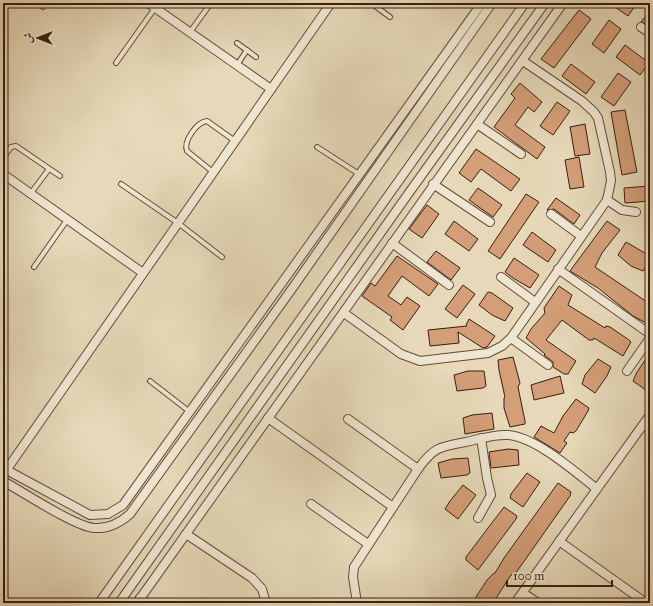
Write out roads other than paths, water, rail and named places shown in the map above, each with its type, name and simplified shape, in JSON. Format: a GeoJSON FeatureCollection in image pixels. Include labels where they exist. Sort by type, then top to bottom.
{"type":"FeatureCollection","features":[{"type":"Feature","properties":{"kind":"street"},"geometry":{"type":"LineString","coordinates":[[331,3],[4,471],[84,513],[96,516],[108,514],[119,509],[127,501],[482,3]]}},
{"type":"Feature","properties":{"kind":"street"},"geometry":{"type":"LineString","coordinates":[[3,481],[82,525],[100,528],[117,524],[126,518],[289,294],[492,3]]}},
{"type":"Feature","properties":{"kind":"street"},"geometry":{"type":"LineString","coordinates":[[99,603],[525,3]]}},
{"type":"Feature","properties":{"kind":"street"},"geometry":{"type":"LineString","coordinates":[[119,603],[406,196],[545,3]]}},
{"type":"Feature","properties":{"kind":"street"},"geometry":{"type":"LineString","coordinates":[[148,603],[139,600],[563,3]]}},
{"type":"Feature","properties":{"kind":"street"},"geometry":{"type":"LineString","coordinates":[[151,5],[271,89]]}},
{"type":"Feature","properties":{"kind":"street"},"geometry":{"type":"LineString","coordinates":[[641,27],[650,33]]}},
{"type":"Feature","properties":{"kind":"street"},"geometry":{"type":"LineString","coordinates":[[344,313],[401,354],[420,360],[488,353],[502,346],[511,338],[607,200],[611,181],[598,118],[594,112],[582,101],[523,61]]}},
{"type":"Feature","properties":{"kind":"street"},"geometry":{"type":"LineString","coordinates":[[477,124],[521,154]]}},
{"type":"Feature","properties":{"kind":"street"},"geometry":{"type":"LineString","coordinates":[[3,174],[143,272]]}},
{"type":"Feature","properties":{"kind":"street"},"geometry":{"type":"LineString","coordinates":[[433,184],[490,222]]}},
{"type":"Feature","properties":{"kind":"street"},"geometry":{"type":"LineString","coordinates":[[406,196],[418,206]]}},
{"type":"Feature","properties":{"kind":"street"},"geometry":{"type":"LineString","coordinates":[[607,200],[625,211],[636,212]]}},
{"type":"Feature","properties":{"kind":"street"},"geometry":{"type":"LineString","coordinates":[[551,214],[581,236]]}},
{"type":"Feature","properties":{"kind":"street"},"geometry":{"type":"LineString","coordinates":[[392,243],[449,285]]}},
{"type":"Feature","properties":{"kind":"street"},"geometry":{"type":"LineString","coordinates":[[558,269],[650,334]]}},
{"type":"Feature","properties":{"kind":"street"},"geometry":{"type":"LineString","coordinates":[[501,277],[535,302]]}},
{"type":"Feature","properties":{"kind":"street"},"geometry":{"type":"LineString","coordinates":[[279,287],[289,294]]}},
{"type":"Feature","properties":{"kind":"street"},"geometry":{"type":"LineString","coordinates":[[511,338],[548,365]]}},
{"type":"Feature","properties":{"kind":"street"},"geometry":{"type":"LineString","coordinates":[[627,371],[650,338]]}},
{"type":"Feature","properties":{"kind":"street"},"geometry":{"type":"LineString","coordinates":[[515,603],[650,415]]}},
{"type":"Feature","properties":{"kind":"street"},"geometry":{"type":"LineString","coordinates":[[268,418],[393,507]]}},
{"type":"Feature","properties":{"kind":"street"},"geometry":{"type":"LineString","coordinates":[[348,419],[418,469]]}},
{"type":"Feature","properties":{"kind":"street"},"geometry":{"type":"LineString","coordinates":[[357,603],[353,572],[368,544],[418,469],[427,457],[439,448],[481,438],[508,435],[527,440],[597,489]]}},
{"type":"Feature","properties":{"kind":"street"},"geometry":{"type":"LineString","coordinates":[[478,518],[491,495],[481,438]]}},
{"type":"Feature","properties":{"kind":"street"},"geometry":{"type":"LineString","coordinates":[[147,473],[156,478]]}},
{"type":"Feature","properties":{"kind":"street"},"geometry":{"type":"LineString","coordinates":[[311,504],[368,544]]}},
{"type":"Feature","properties":{"kind":"street"},"geometry":{"type":"LineString","coordinates":[[186,534],[252,578],[262,589],[266,603]]}},
{"type":"Feature","properties":{"kind":"street"},"geometry":{"type":"LineString","coordinates":[[559,541],[646,603]]}},
{"type":"Feature","properties":{"kind":"street"},"geometry":{"type":"LineString","coordinates":[[523,593],[538,603]]}},
{"type":"Feature","properties":{"kind":"lane"},"geometry":{"type":"LineString","coordinates":[[190,33],[211,3]]}},
{"type":"Feature","properties":{"kind":"lane"},"geometry":{"type":"LineString","coordinates":[[371,3],[390,17]]}},
{"type":"Feature","properties":{"kind":"lane"},"geometry":{"type":"LineString","coordinates":[[116,63],[151,5]]}},
{"type":"Feature","properties":{"kind":"lane"},"geometry":{"type":"LineString","coordinates":[[237,43],[256,57]]}},
{"type":"Feature","properties":{"kind":"lane"},"geometry":{"type":"LineString","coordinates":[[237,65],[247,50]]}},
{"type":"Feature","properties":{"kind":"lane"},"geometry":{"type":"LineString","coordinates":[[213,172],[186,149],[187,141],[199,124],[206,121],[235,141]]}},
{"type":"Feature","properties":{"kind":"lane"},"geometry":{"type":"LineString","coordinates":[[3,158],[10,148],[16,146],[60,176]]}},
{"type":"Feature","properties":{"kind":"lane"},"geometry":{"type":"LineString","coordinates":[[317,147],[359,174]]}},
{"type":"Feature","properties":{"kind":"lane"},"geometry":{"type":"LineString","coordinates":[[31,193],[48,169]]}},
{"type":"Feature","properties":{"kind":"lane"},"geometry":{"type":"LineString","coordinates":[[121,184],[178,223],[222,257]]}},
{"type":"Feature","properties":{"kind":"lane"},"geometry":{"type":"LineString","coordinates":[[34,267],[68,219]]}},
{"type":"Feature","properties":{"kind":"lane"},"geometry":{"type":"LineString","coordinates":[[150,381],[190,412]]}}]}
